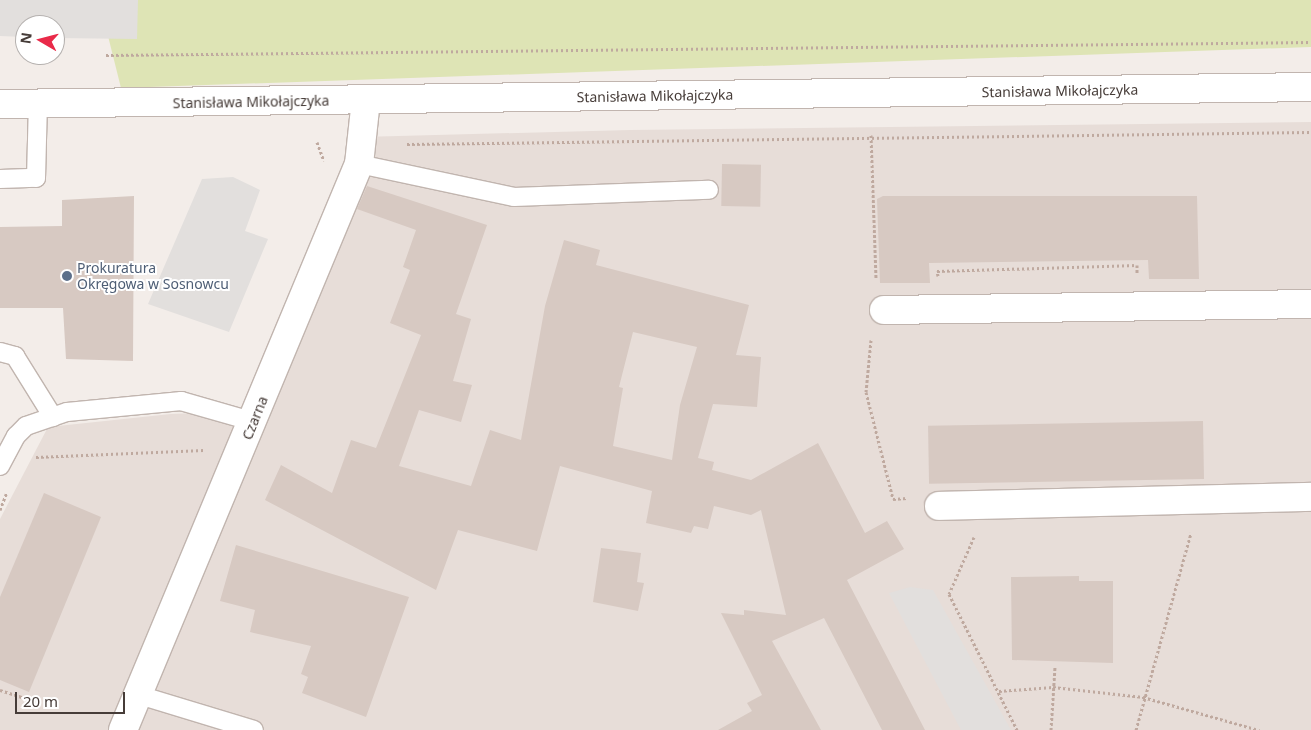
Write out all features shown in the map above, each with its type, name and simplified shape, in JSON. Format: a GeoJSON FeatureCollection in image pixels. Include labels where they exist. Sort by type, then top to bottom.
{"type":"FeatureCollection","features":[{"type":"Feature","properties":{"kind":"street","name":"Stanisława Mikołajczyka"},"geometry":{"type":"LineString","coordinates":[[0,104],[1311,87]]}},
{"type":"Feature","properties":{"kind":"street","name":"Czarna"},"geometry":{"type":"LineString","coordinates":[[123,730],[140,695],[254,422],[372,166],[366,100]]}},
{"type":"Feature","properties":{"kind":"street"},"geometry":{"type":"LineString","coordinates":[[884,310],[1311,304]]}},
{"type":"Feature","properties":{"kind":"street"},"geometry":{"type":"LineString","coordinates":[[939,506],[1202,498],[1311,497]]}},
{"type":"Feature","properties":{"kind":"lane"},"geometry":{"type":"LineString","coordinates":[[0,179],[36,178],[38,104]]}},
{"type":"Feature","properties":{"kind":"lane"},"geometry":{"type":"LineString","coordinates":[[372,166],[514,197],[709,190]]}},
{"type":"Feature","properties":{"kind":"lane"},"geometry":{"type":"LineString","coordinates":[[0,352],[16,356],[52,417]]}},
{"type":"Feature","properties":{"kind":"lane"},"geometry":{"type":"LineString","coordinates":[[0,466],[26,426],[52,417],[181,401],[254,422]]}},
{"type":"Feature","properties":{"kind":"lane"},"geometry":{"type":"LineString","coordinates":[[140,695],[254,730]]}},
{"type":"Feature","properties":{"kind":"path"},"geometry":{"type":"LineString","coordinates":[[106,55],[1311,42]]}},
{"type":"Feature","properties":{"kind":"path"},"geometry":{"type":"LineString","coordinates":[[372,166],[410,143],[1311,132]]}},
{"type":"Feature","properties":{"kind":"path"},"geometry":{"type":"LineString","coordinates":[[32,457],[210,450],[206,459]]}},
{"type":"Feature","properties":{"kind":"path"},"geometry":{"type":"LineString","coordinates":[[0,510],[11,484]]}},
{"type":"Feature","properties":{"kind":"path"},"geometry":{"type":"LineString","coordinates":[[1136,730],[1142,697],[1202,498]]}},
{"type":"Feature","properties":{"kind":"path"},"geometry":{"type":"LineString","coordinates":[[988,506],[949,594],[1017,730]]}},
{"type":"Feature","properties":{"kind":"path"},"geometry":{"type":"LineString","coordinates":[[1051,730],[1055,667]]}},
{"type":"Feature","properties":{"kind":"path"},"geometry":{"type":"LineString","coordinates":[[999,691],[1053,686],[1142,697],[1259,730]]}},
{"type":"Feature","properties":{"kind":"path"},"geometry":{"type":"LineString","coordinates":[[0,690],[25,698]]}},
{"type":"Feature","properties":{"kind":"shaded area"},"geometry":{"type":"Polygon","coordinates":[[[0,0],[138,0],[137,39],[65,38],[65,15],[15,15],[15,37],[0,36],[0,0]]]}},
{"type":"Feature","properties":{"kind":"shaded area"},"geometry":{"type":"Polygon","coordinates":[[[1311,122],[1311,730],[0,730],[0,519],[48,427],[171,414],[249,411],[361,137],[630,130],[1311,122]]]}},
{"type":"Feature","properties":{"kind":"shaded area"},"geometry":{"type":"Polygon","coordinates":[[[233,177],[260,190],[245,231],[268,239],[229,332],[148,304],[202,179],[233,177]]]}},
{"type":"Feature","properties":{"kind":"shaded area"},"geometry":{"type":"Polygon","coordinates":[[[910,587],[933,590],[1011,730],[961,730],[889,593],[910,587]]]}},
{"type":"Feature","properties":{"kind":"green space"},"geometry":{"type":"Polygon","coordinates":[[[43,0],[1311,0],[1311,47],[121,88],[105,24],[43,0]]]}},
{"type":"Feature","properties":{"kind":"building"},"geometry":{"type":"Polygon","coordinates":[[[722,164],[761,165],[760,207],[721,206],[722,164]]]}},
{"type":"Feature","properties":{"kind":"building"},"geometry":{"type":"Polygon","coordinates":[[[367,186],[487,225],[456,314],[471,319],[453,381],[472,385],[461,422],[419,410],[399,466],[471,486],[490,430],[521,440],[545,306],[564,240],[600,250],[596,265],[749,305],[736,355],[761,357],[757,407],[713,404],[698,458],[714,462],[712,470],[751,480],[818,443],[865,533],[887,521],[904,549],[847,580],[925,730],[882,730],[824,618],[772,641],[821,730],[718,730],[752,711],[747,703],[762,695],[721,613],[744,615],[744,610],[786,615],[761,510],[751,515],[714,506],[708,529],[694,526],[691,533],[646,523],[652,491],[560,466],[537,551],[458,530],[436,590],[265,500],[281,465],[332,493],[351,440],[376,448],[421,335],[390,323],[410,270],[403,267],[416,230],[357,209],[367,186]],[[633,332],[619,387],[623,388],[613,446],[672,460],[680,405],[697,347],[633,332]]]}},
{"type":"Feature","properties":{"kind":"building","name":"Prokuratura Okręgowa w Sosnowcu"},"geometry":{"type":"Polygon","coordinates":[[[134,196],[133,361],[66,359],[63,308],[0,308],[0,227],[62,226],[62,200],[134,196]]]}},
{"type":"Feature","properties":{"kind":"building"},"geometry":{"type":"Polygon","coordinates":[[[883,196],[1197,196],[1199,279],[1149,279],[1148,260],[929,263],[930,283],[880,283],[877,199],[883,196]]]}},
{"type":"Feature","properties":{"kind":"building"},"geometry":{"type":"Polygon","coordinates":[[[1203,421],[1204,479],[929,484],[928,426],[1203,421]]]}},
{"type":"Feature","properties":{"kind":"building"},"geometry":{"type":"Polygon","coordinates":[[[44,493],[101,517],[29,692],[0,680],[0,597],[44,493]]]}},
{"type":"Feature","properties":{"kind":"building"},"geometry":{"type":"Polygon","coordinates":[[[236,545],[409,597],[366,717],[302,693],[308,677],[301,674],[311,646],[250,632],[255,610],[220,601],[236,545]]]}},
{"type":"Feature","properties":{"kind":"building"},"geometry":{"type":"Polygon","coordinates":[[[601,548],[641,553],[637,582],[644,583],[638,611],[593,602],[601,548]]]}},
{"type":"Feature","properties":{"kind":"building"},"geometry":{"type":"Polygon","coordinates":[[[1079,576],[1079,581],[1113,581],[1113,663],[1012,660],[1011,577],[1079,576]]]}},
{"type":"Feature","properties":{"kind":"place","name":"Prokuratura Okręgowa w Sosnowcu"},"geometry":{"type":"Point","coordinates":[67,276]}}]}
